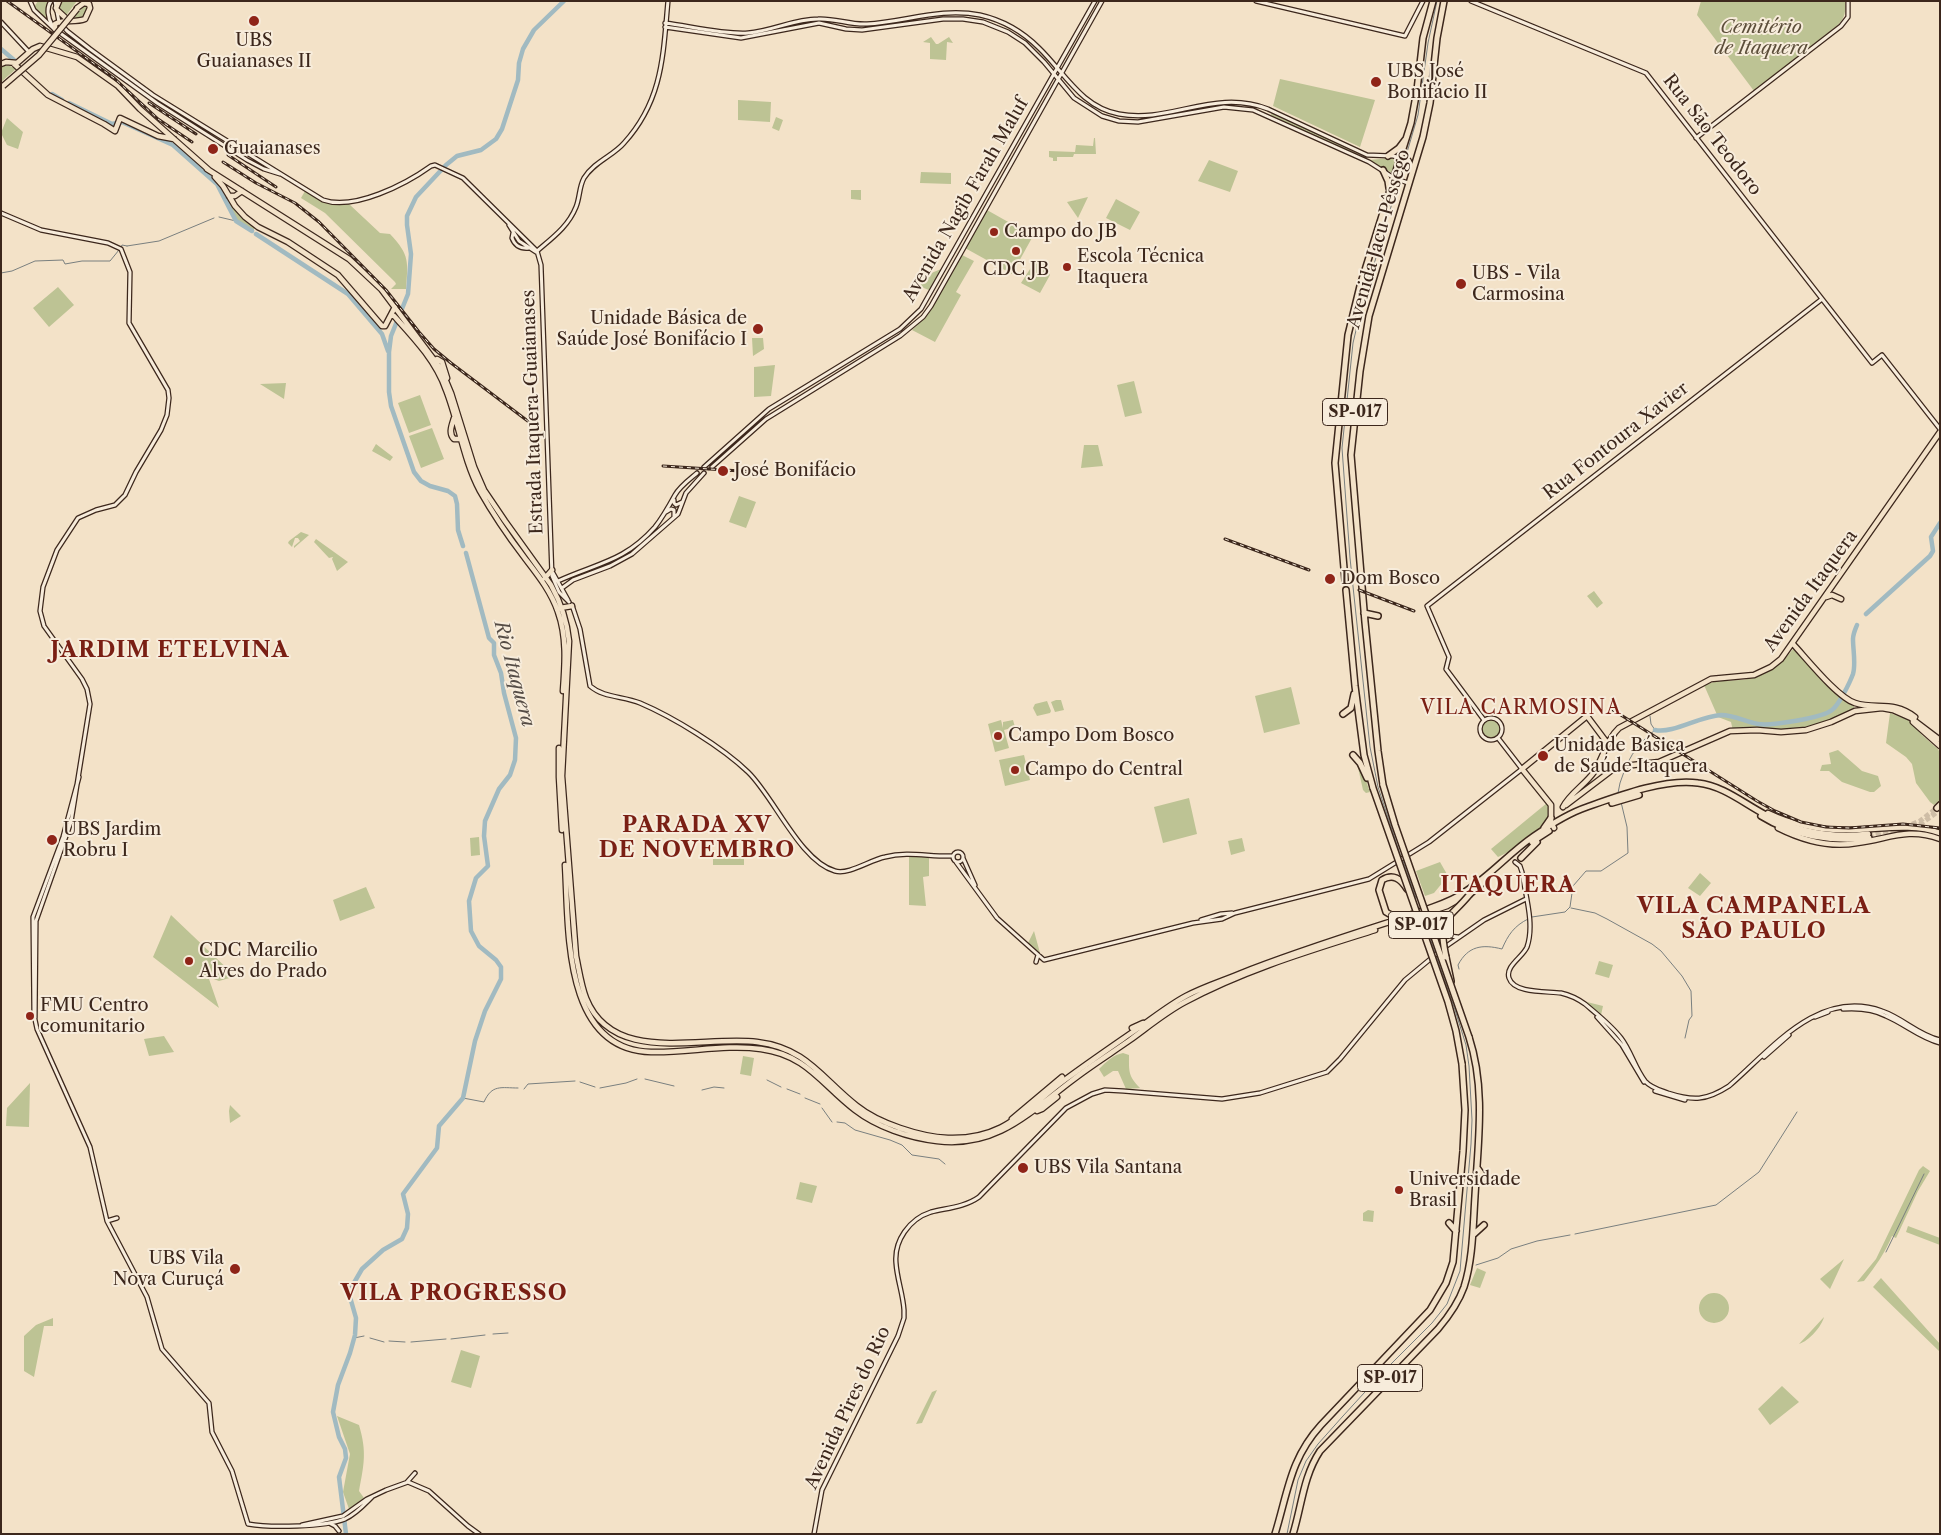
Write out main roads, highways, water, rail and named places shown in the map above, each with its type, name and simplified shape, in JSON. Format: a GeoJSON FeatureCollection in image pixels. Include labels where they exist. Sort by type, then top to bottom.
{"type":"FeatureCollection","features":[{"type":"Feature","properties":{"kind":"highway","name":"Avenida Jacu-Pêssego"},"geometry":{"type":"LineString","coordinates":[[1345,580],[1335,463],[1348,335],[1353,311],[1389,194],[1403,157],[1415,105],[1423,38],[1433,1]]}},
{"type":"Feature","properties":{"kind":"highway","name":"Avenida Jacu-Pêssego"},"geometry":{"type":"LineString","coordinates":[[1444,1],[1422,142],[1413,169],[1406,182],[1372,302],[1364,339],[1350,465],[1378,751],[1384,785],[1395,825],[1451,984]]}},
{"type":"Feature","properties":{"kind":"highway"},"geometry":{"type":"LineString","coordinates":[[1388,156],[1399,148],[1407,138]]}},
{"type":"Feature","properties":{"kind":"highway"},"geometry":{"type":"LineString","coordinates":[[1383,170],[1388,181],[1389,194]]}},
{"type":"Feature","properties":{"kind":"highway","name":"SP-017"},"geometry":{"type":"LineString","coordinates":[[1276,1534],[1290,1476],[1305,1444],[1436,1303],[1450,1273],[1456,1231],[1465,1128],[1465,1095],[1456,1031],[1448,1002],[1372,786],[1363,747],[1346,590]]}},
{"type":"Feature","properties":{"kind":"highway"},"geometry":{"type":"LineString","coordinates":[[1364,613],[1378,616]]}},
{"type":"Feature","properties":{"kind":"highway"},"geometry":{"type":"LineString","coordinates":[[1344,714],[1353,704],[1355,686]]}},
{"type":"Feature","properties":{"kind":"highway"},"geometry":{"type":"LineString","coordinates":[[1353,755],[1372,786]]}},
{"type":"Feature","properties":{"kind":"highway"},"geometry":{"type":"LineString","coordinates":[[1620,799],[1662,784],[1696,782],[1718,787],[1779,822],[1805,830],[1832,835],[1867,836]]}},
{"type":"Feature","properties":{"kind":"highway"},"geometry":{"type":"LineString","coordinates":[[1451,984],[1442,939],[1443,926],[1449,916],[1478,885],[1543,832],[1580,810],[1669,786],[1700,786],[1727,795],[1770,821],[1790,830],[1815,837],[1842,840],[1867,836]]}},
{"type":"Feature","properties":{"kind":"highway"},"geometry":{"type":"LineString","coordinates":[[1521,858],[1543,832],[1551,818]]}},
{"type":"Feature","properties":{"kind":"highway"},"geometry":{"type":"LineString","coordinates":[[1409,891],[1402,882],[1391,876],[1382,880],[1379,887],[1382,904],[1386,912],[1390,915],[1405,917],[1453,899],[1478,885]]}},
{"type":"Feature","properties":{"kind":"highway","name":"SP-017"},"geometry":{"type":"LineString","coordinates":[[1293,1534],[1311,1466],[1327,1443],[1438,1330],[1460,1298],[1466,1279],[1473,1235],[1480,1108],[1476,1058],[1451,984]]}},
{"type":"Feature","properties":{"kind":"highway"},"geometry":{"type":"LineString","coordinates":[[1477,1168],[1485,1179]]}},
{"type":"Feature","properties":{"kind":"highway"},"geometry":{"type":"LineString","coordinates":[[1449,1223],[1456,1231]]}},
{"type":"Feature","properties":{"kind":"highway"},"geometry":{"type":"LineString","coordinates":[[1473,1235],[1484,1225]]}},
{"type":"Feature","properties":{"kind":"main road"},"geometry":{"type":"LineString","coordinates":[[30,1],[32,8],[54,28],[157,103],[246,159],[284,175]]}},
{"type":"Feature","properties":{"kind":"main road"},"geometry":{"type":"LineString","coordinates":[[51,1],[48,6],[49,17],[54,28]]}},
{"type":"Feature","properties":{"kind":"main road"},"geometry":{"type":"LineString","coordinates":[[55,1],[59,22],[71,35],[153,95],[326,201],[348,202],[370,196],[394,187],[435,165],[463,178],[537,252]]}},
{"type":"Feature","properties":{"kind":"main road"},"geometry":{"type":"LineString","coordinates":[[56,9],[59,1]]}},
{"type":"Feature","properties":{"kind":"main road"},"geometry":{"type":"LineString","coordinates":[[537,252],[569,220],[577,204],[582,182],[588,173],[604,157],[624,144],[649,107],[655,93],[661,69],[667,1]]}},
{"type":"Feature","properties":{"kind":"main road","name":"Avenida Nagib Farah Maluf"},"geometry":{"type":"LineString","coordinates":[[712,467],[766,419],[882,347],[920,321],[931,306],[1102,1]]}},
{"type":"Feature","properties":{"kind":"main road"},"geometry":{"type":"LineString","coordinates":[[1256,1],[1405,36],[1423,1]]}},
{"type":"Feature","properties":{"kind":"main road","name":"Rua São Teodoro"},"geometry":{"type":"LineString","coordinates":[[1472,1],[1643,71],[1872,363],[1882,355],[1940,431]]}},
{"type":"Feature","properties":{"kind":"main road"},"geometry":{"type":"LineString","coordinates":[[1696,138],[1841,26],[1848,17],[1848,1]]}},
{"type":"Feature","properties":{"kind":"main road","name":"Avenida Nagib Farah Maluf"},"geometry":{"type":"LineString","coordinates":[[704,467],[769,409],[905,325],[921,309],[1017,142],[1094,2]]}},
{"type":"Feature","properties":{"kind":"main road"},"geometry":{"type":"LineString","coordinates":[[2,85],[39,55],[78,5],[89,4],[90,8],[85,19],[70,21],[59,22],[55,24],[54,28]]}},
{"type":"Feature","properties":{"kind":"main road"},"geometry":{"type":"LineString","coordinates":[[56,9],[70,21]]}},
{"type":"Feature","properties":{"kind":"main road"},"geometry":{"type":"LineString","coordinates":[[665,25],[742,33],[823,18],[847,23],[870,24],[954,12],[980,16],[1004,23],[1029,39],[1078,93],[1106,111],[1131,116],[1147,116],[1220,102],[1252,103],[1367,156],[1403,157],[1409,160],[1413,169]]}},
{"type":"Feature","properties":{"kind":"main road"},"geometry":{"type":"LineString","coordinates":[[954,12],[954,19]]}},
{"type":"Feature","properties":{"kind":"main road"},"geometry":{"type":"LineString","coordinates":[[665,25],[741,38],[812,23],[868,30],[954,19],[983,22],[1005,30],[1025,43],[1074,98],[1102,116],[1133,122],[1224,107],[1253,110],[1369,162],[1396,179],[1406,182]]}},
{"type":"Feature","properties":{"kind":"main road"},"geometry":{"type":"LineString","coordinates":[[1,22],[29,52]]}},
{"type":"Feature","properties":{"kind":"main road"},"geometry":{"type":"LineString","coordinates":[[843,28],[847,23]]}},
{"type":"Feature","properties":{"kind":"main road"},"geometry":{"type":"LineString","coordinates":[[1004,23],[1005,30]]}},
{"type":"Feature","properties":{"kind":"main road"},"geometry":{"type":"LineString","coordinates":[[17,67],[29,52],[40,46],[77,57],[118,86],[132,101],[208,169],[239,191],[349,259],[381,289],[433,361],[446,389],[454,417],[451,430],[452,436],[454,439],[462,439]]}},
{"type":"Feature","properties":{"kind":"main road"},"geometry":{"type":"LineString","coordinates":[[1,64],[20,61]]}},
{"type":"Feature","properties":{"kind":"main road"},"geometry":{"type":"LineString","coordinates":[[13,63],[48,95],[115,131],[119,121],[158,136],[174,139]]}},
{"type":"Feature","properties":{"kind":"main road"},"geometry":{"type":"LineString","coordinates":[[1074,98],[1078,96],[1078,93]]}},
{"type":"Feature","properties":{"kind":"main road"},"geometry":{"type":"LineString","coordinates":[[1079,102],[1079,98],[1082,96]]}},
{"type":"Feature","properties":{"kind":"main road"},"geometry":{"type":"LineString","coordinates":[[1030,117],[1034,123]]}},
{"type":"Feature","properties":{"kind":"main road"},"geometry":{"type":"LineString","coordinates":[[1017,142],[1017,152]]}},
{"type":"Feature","properties":{"kind":"main road"},"geometry":{"type":"LineString","coordinates":[[246,159],[252,156]]}},
{"type":"Feature","properties":{"kind":"main road"},"geometry":{"type":"LineString","coordinates":[[208,169],[238,210],[251,222],[288,242],[338,276],[382,326],[387,326],[395,307]]}},
{"type":"Feature","properties":{"kind":"main road"},"geometry":{"type":"LineString","coordinates":[[225,190],[231,184]]}},
{"type":"Feature","properties":{"kind":"main road"},"geometry":{"type":"LineString","coordinates":[[229,196],[239,191]]}},
{"type":"Feature","properties":{"kind":"main road"},"geometry":{"type":"LineString","coordinates":[[1,213],[41,230],[108,243],[119,248],[130,272],[129,323],[168,390],[169,398],[167,415],[162,430],[136,472],[125,495],[115,505],[96,510],[78,518],[55,553],[43,587],[40,611],[44,626],[82,679],[87,689],[90,704],[79,776],[63,838],[33,918],[34,1010],[37,1030],[90,1147],[107,1221],[147,1297],[163,1352],[208,1400],[212,1432],[232,1471],[248,1524],[301,1525],[329,1523],[349,1515],[372,1497],[405,1483],[415,1473]]}},
{"type":"Feature","properties":{"kind":"main road"},"geometry":{"type":"LineString","coordinates":[[506,220],[513,233],[537,252]]}},
{"type":"Feature","properties":{"kind":"main road"},"geometry":{"type":"LineString","coordinates":[[513,233],[512,240],[515,244],[520,248],[530,247]]}},
{"type":"Feature","properties":{"kind":"main road"},"geometry":{"type":"LineString","coordinates":[[513,233],[521,235]]}},
{"type":"Feature","properties":{"kind":"main road"},"geometry":{"type":"LineString","coordinates":[[520,248],[525,244],[526,239]]}},
{"type":"Feature","properties":{"kind":"main road"},"geometry":{"type":"LineString","coordinates":[[959,244],[963,249]]}},
{"type":"Feature","properties":{"kind":"main road"},"geometry":{"type":"LineString","coordinates":[[955,250],[963,249]]}},
{"type":"Feature","properties":{"kind":"main road","name":"Estrada Itaquera-Guaianases"},"geometry":{"type":"LineString","coordinates":[[537,252],[541,265],[553,584],[571,604]]}},
{"type":"Feature","properties":{"kind":"main road","name":"Rua Fontoura Xavier"},"geometry":{"type":"LineString","coordinates":[[1484,720],[1446,669],[1449,657],[1427,606],[1822,299]]}},
{"type":"Feature","properties":{"kind":"main road"},"geometry":{"type":"LineString","coordinates":[[393,315],[433,361]]}},
{"type":"Feature","properties":{"kind":"main road"},"geometry":{"type":"LineString","coordinates":[[882,339],[880,343],[882,347]]}},
{"type":"Feature","properties":{"kind":"main road"},"geometry":{"type":"LineString","coordinates":[[433,361],[439,359],[442,362],[462,439],[484,490],[544,577],[553,584],[567,623],[569,650],[562,752],[562,782],[575,946],[586,998],[599,1020],[618,1034],[644,1042],[740,1040],[767,1043],[812,1064],[854,1104],[865,1112],[884,1121],[940,1137],[983,1134],[1008,1124],[1035,1108],[1042,1110],[1102,1060],[1187,1001],[1253,972],[1320,946],[1405,917]]}},
{"type":"Feature","properties":{"kind":"main road","name":"Avenida Itaquera"},"geometry":{"type":"LineString","coordinates":[[1563,807],[1591,776],[1616,730],[1623,725],[1705,682],[1718,678],[1754,674],[1771,667],[1781,659],[1940,431]]}},
{"type":"Feature","properties":{"kind":"main road"},"geometry":{"type":"LineString","coordinates":[[553,584],[624,554],[650,532],[666,512],[682,486],[697,473]]}},
{"type":"Feature","properties":{"kind":"main road"},"geometry":{"type":"LineString","coordinates":[[557,589],[625,558],[672,519],[679,511],[688,490],[704,473]]}},
{"type":"Feature","properties":{"kind":"main road"},"geometry":{"type":"LineString","coordinates":[[674,498],[674,504],[676,505],[683,502]]}},
{"type":"Feature","properties":{"kind":"main road"},"geometry":{"type":"LineString","coordinates":[[666,512],[671,509],[674,510],[675,513],[672,519]]}},
{"type":"Feature","properties":{"kind":"main road"},"geometry":{"type":"LineString","coordinates":[[544,577],[552,570]]}},
{"type":"Feature","properties":{"kind":"main road"},"geometry":{"type":"LineString","coordinates":[[567,577],[570,582]]}},
{"type":"Feature","properties":{"kind":"main road"},"geometry":{"type":"LineString","coordinates":[[553,584],[556,608],[564,634],[565,650],[558,777],[571,950],[581,1000],[586,1010],[598,1029],[618,1044],[630,1049],[646,1052],[752,1048],[779,1053],[809,1068],[850,1106],[866,1118],[923,1139],[948,1142],[979,1139],[1009,1128],[1035,1108],[1064,1080],[1187,995],[1263,964],[1447,906],[1470,894]]}},
{"type":"Feature","properties":{"kind":"main road","name":"Estrada Itaquera-Guaianases"},"geometry":{"type":"LineString","coordinates":[[553,584],[562,588],[571,604],[580,628],[590,686],[599,693],[635,701],[651,708],[727,754],[755,780],[807,852],[818,862],[834,870],[845,872],[867,862],[892,855],[945,856],[954,859],[958,852],[963,855],[963,858]]}},
{"type":"Feature","properties":{"kind":"main road"},"geometry":{"type":"LineString","coordinates":[[1826,596],[1832,595],[1841,599]]}},
{"type":"Feature","properties":{"kind":"main road"},"geometry":{"type":"LineString","coordinates":[[556,608],[562,608],[571,604]]}},
{"type":"Feature","properties":{"kind":"main road"},"geometry":{"type":"LineString","coordinates":[[1793,644],[1847,699],[1861,707],[1882,708],[1911,716],[1940,739]]}},
{"type":"Feature","properties":{"kind":"main road"},"geometry":{"type":"LineString","coordinates":[[1853,702],[1855,711]]}},
{"type":"Feature","properties":{"kind":"main road"},"geometry":{"type":"LineString","coordinates":[[1498,738],[1550,805],[1563,807],[1612,769],[1659,762],[1726,732],[1806,730],[1831,722],[1861,707]]}},
{"type":"Feature","properties":{"kind":"main road"},"geometry":{"type":"LineString","coordinates":[[954,859],[997,918],[1044,960],[1369,879],[1412,854],[1450,827],[1587,716],[1608,744]]}},
{"type":"Feature","properties":{"kind":"main road"},"geometry":{"type":"LineString","coordinates":[[1911,716],[1940,739]]}},
{"type":"Feature","properties":{"kind":"main road"},"geometry":{"type":"LineString","coordinates":[[1911,716],[1923,733],[1940,746]]}},
{"type":"Feature","properties":{"kind":"main road"},"geometry":{"type":"LineString","coordinates":[[1494,718],[1500,723],[1502,730],[1498,738],[1488,740],[1482,737],[1480,727],[1484,720],[1494,718]]}},
{"type":"Feature","properties":{"kind":"main road"},"geometry":{"type":"LineString","coordinates":[[1604,739],[1611,739]]}},
{"type":"Feature","properties":{"kind":"main road"},"geometry":{"type":"LineString","coordinates":[[1550,805],[1553,826]]}},
{"type":"Feature","properties":{"kind":"main road"},"geometry":{"type":"LineString","coordinates":[[1867,836],[1883,828]]}},
{"type":"Feature","properties":{"kind":"main road"},"geometry":{"type":"LineString","coordinates":[[1884,837],[1877,833],[1878,830],[1883,828],[1917,828],[1940,833]]}},
{"type":"Feature","properties":{"kind":"main road"},"geometry":{"type":"LineString","coordinates":[[1867,836],[1884,837],[1911,833],[1940,840]]}},
{"type":"Feature","properties":{"kind":"main road"},"geometry":{"type":"LineString","coordinates":[[954,859],[961,861],[963,858],[976,888]]}},
{"type":"Feature","properties":{"kind":"main road"},"geometry":{"type":"LineString","coordinates":[[1515,862],[1521,867],[1526,899],[1528,918],[1527,947],[1510,968],[1509,979],[1519,988],[1556,993],[1578,1000],[1610,1026],[1629,1050],[1643,1077],[1658,1090],[1690,1099],[1701,1098],[1722,1090],[1796,1028],[1818,1013],[1840,1007],[1866,1007],[1881,1010],[1940,1042]]}},
{"type":"Feature","properties":{"kind":"main road","name":"Avenida Pires do Rio"},"geometry":{"type":"LineString","coordinates":[[814,1534],[822,1490],[898,1336],[904,1318],[896,1261],[902,1235],[913,1222],[923,1215],[968,1203],[979,1198],[1066,1108],[1092,1094],[1105,1090],[1213,1099],[1229,1098],[1270,1090],[1327,1072],[1414,971],[1484,920],[1526,899]]}},
{"type":"Feature","properties":{"kind":"main road"},"geometry":{"type":"LineString","coordinates":[[1448,929],[1452,937],[1461,937]]}},
{"type":"Feature","properties":{"kind":"main road"},"geometry":{"type":"LineString","coordinates":[[1036,962],[1038,955]]}},
{"type":"Feature","properties":{"kind":"main road"},"geometry":{"type":"LineString","coordinates":[[1132,1028],[1149,1021]]}},
{"type":"Feature","properties":{"kind":"main road"},"geometry":{"type":"LineString","coordinates":[[1008,1124],[1062,1077]]}},
{"type":"Feature","properties":{"kind":"main road"},"geometry":{"type":"LineString","coordinates":[[1035,1108],[1036,1099]]}},
{"type":"Feature","properties":{"kind":"main road"},"geometry":{"type":"LineString","coordinates":[[107,1221],[117,1218]]}},
{"type":"Feature","properties":{"kind":"main road"},"geometry":{"type":"LineString","coordinates":[[405,1483],[414,1483],[429,1490],[479,1534]]}},
{"type":"Feature","properties":{"kind":"main road"},"geometry":{"type":"LineString","coordinates":[[301,1525],[340,1519]]}},
{"type":"Feature","properties":{"kind":"main road"},"geometry":{"type":"LineString","coordinates":[[329,1523],[339,1531]]}},
{"type":"Feature","properties":{"kind":"waterway"},"geometry":{"type":"LineString","coordinates":[[463,546],[458,530],[455,496],[448,491],[430,486],[421,481],[414,472],[391,406],[389,392],[391,336],[408,294],[411,254],[407,216],[416,197],[446,165],[457,156],[481,150],[496,139],[502,129],[518,80],[519,63],[523,49],[534,30],[564,1]]}},
{"type":"Feature","properties":{"kind":"waterway"},"geometry":{"type":"LineString","coordinates":[[1401,857],[1378,787],[1370,747],[1350,558],[1342,448],[1353,343],[1362,305],[1418,115],[1428,43],[1437,1]]}},
{"type":"Feature","properties":{"kind":"waterway"},"geometry":{"type":"LineString","coordinates":[[1,49],[14,60]]}},
{"type":"Feature","properties":{"kind":"waterway"},"geometry":{"type":"LineString","coordinates":[[52,94],[62,100]]}},
{"type":"Feature","properties":{"kind":"waterway"},"geometry":{"type":"LineString","coordinates":[[69,103],[112,124],[122,122],[173,145],[217,184],[236,221],[252,231]]}},
{"type":"Feature","properties":{"kind":"waterway"},"geometry":{"type":"LineString","coordinates":[[219,217],[236,221]]}},
{"type":"Feature","properties":{"kind":"waterway"},"geometry":{"type":"LineString","coordinates":[[127,246],[159,241],[214,218]]}},
{"type":"Feature","properties":{"kind":"waterway"},"geometry":{"type":"LineString","coordinates":[[256,234],[348,294],[382,334],[388,351]]}},
{"type":"Feature","properties":{"kind":"waterway"},"geometry":{"type":"LineString","coordinates":[[121,247],[122,245],[127,246]]}},
{"type":"Feature","properties":{"kind":"waterway"},"geometry":{"type":"LineString","coordinates":[[1,273],[12,271],[35,261],[63,260],[65,264],[82,261],[110,261],[119,250]]}},
{"type":"Feature","properties":{"kind":"waterway"},"geometry":{"type":"LineString","coordinates":[[1866,614],[1930,556],[1933,551],[1931,537],[1940,523]]}},
{"type":"Feature","properties":{"kind":"waterway","name":"Rio Itaquera"},"geometry":{"type":"LineString","coordinates":[[346,1534],[339,1477],[346,1458],[333,1412],[338,1385],[355,1335],[356,1318],[350,1297],[351,1288],[362,1269],[383,1250],[402,1239],[407,1228],[408,1214],[403,1194],[437,1148],[439,1126],[463,1098],[475,1041],[485,1011],[501,979],[501,967],[496,960],[479,946],[471,931],[469,901],[476,878],[488,866],[484,836],[485,821],[499,789],[510,775],[515,760],[516,738],[504,693],[501,673],[494,655],[494,643],[489,638],[466,553]]}},
{"type":"Feature","properties":{"kind":"waterway"},"geometry":{"type":"LineString","coordinates":[[1655,730],[1662,731],[1704,718],[1721,715],[1758,724],[1774,724],[1818,716],[1832,710],[1847,688],[1853,674],[1853,637],[1857,625]]}},
{"type":"Feature","properties":{"kind":"waterway"},"geometry":{"type":"LineString","coordinates":[[1627,765],[1639,746],[1655,730],[1651,724],[1650,716]]}},
{"type":"Feature","properties":{"kind":"waterway"},"geometry":{"type":"LineString","coordinates":[[1618,793],[1625,769]]}},
{"type":"Feature","properties":{"kind":"waterway"},"geometry":{"type":"LineString","coordinates":[[1532,917],[1565,912],[1570,907],[1573,886],[1586,871],[1601,871],[1628,853],[1627,827],[1621,802]]}},
{"type":"Feature","properties":{"kind":"waterway"},"geometry":{"type":"LineString","coordinates":[[1403,861],[1416,898]]}},
{"type":"Feature","properties":{"kind":"waterway"},"geometry":{"type":"LineString","coordinates":[[1571,908],[1595,913],[1652,944],[1661,951],[1682,976],[1691,991],[1692,1016],[1689,1020],[1685,1038]]}},
{"type":"Feature","properties":{"kind":"waterway"},"geometry":{"type":"LineString","coordinates":[[1459,969],[1458,965],[1471,950],[1482,947],[1502,949],[1512,931],[1528,919]]}},
{"type":"Feature","properties":{"kind":"waterway"},"geometry":{"type":"LineString","coordinates":[[1287,1534],[1298,1480],[1306,1461],[1318,1444],[1343,1416],[1432,1323],[1447,1304],[1460,1271],[1471,1144],[1472,1120],[1469,1066],[1466,1045],[1424,921]]}},
{"type":"Feature","properties":{"kind":"waterway"},"geometry":{"type":"LineString","coordinates":[[600,1088],[637,1079]]}},
{"type":"Feature","properties":{"kind":"waterway"},"geometry":{"type":"LineString","coordinates":[[645,1079],[674,1086]]}},
{"type":"Feature","properties":{"kind":"waterway"},"geometry":{"type":"LineString","coordinates":[[767,1080],[781,1087]]}},
{"type":"Feature","properties":{"kind":"waterway"},"geometry":{"type":"LineString","coordinates":[[524,1089],[528,1084],[575,1081]]}},
{"type":"Feature","properties":{"kind":"waterway"},"geometry":{"type":"LineString","coordinates":[[580,1082],[595,1087]]}},
{"type":"Feature","properties":{"kind":"waterway"},"geometry":{"type":"LineString","coordinates":[[702,1090],[714,1087],[724,1088]]}},
{"type":"Feature","properties":{"kind":"waterway"},"geometry":{"type":"LineString","coordinates":[[463,1098],[484,1102],[490,1092],[498,1088],[518,1088]]}},
{"type":"Feature","properties":{"kind":"waterway"},"geometry":{"type":"LineString","coordinates":[[787,1089],[800,1094]]}},
{"type":"Feature","properties":{"kind":"waterway"},"geometry":{"type":"LineString","coordinates":[[805,1098],[820,1104]]}},
{"type":"Feature","properties":{"kind":"waterway"},"geometry":{"type":"LineString","coordinates":[[822,1108],[832,1122]]}},
{"type":"Feature","properties":{"kind":"waterway"},"geometry":{"type":"LineString","coordinates":[[1575,1234],[1716,1205],[1759,1172],[1797,1112]]}},
{"type":"Feature","properties":{"kind":"waterway"},"geometry":{"type":"LineString","coordinates":[[837,1122],[845,1123],[855,1130],[902,1145],[912,1155],[939,1159],[945,1164]]}},
{"type":"Feature","properties":{"kind":"waterway"},"geometry":{"type":"LineString","coordinates":[[1886,1252],[1924,1174]]}},
{"type":"Feature","properties":{"kind":"waterway"},"geometry":{"type":"LineString","coordinates":[[1476,1265],[1498,1258],[1511,1249],[1537,1241],[1570,1235]]}},
{"type":"Feature","properties":{"kind":"waterway"},"geometry":{"type":"LineString","coordinates":[[493,1334],[508,1333]]}},
{"type":"Feature","properties":{"kind":"waterway"},"geometry":{"type":"LineString","coordinates":[[451,1339],[485,1335]]}},
{"type":"Feature","properties":{"kind":"waterway"},"geometry":{"type":"LineString","coordinates":[[354,1338],[364,1336]]}},
{"type":"Feature","properties":{"kind":"waterway"},"geometry":{"type":"LineString","coordinates":[[370,1338],[384,1342]]}},
{"type":"Feature","properties":{"kind":"waterway"},"geometry":{"type":"LineString","coordinates":[[411,1342],[446,1339]]}},
{"type":"Feature","properties":{"kind":"waterway"},"geometry":{"type":"LineString","coordinates":[[389,1341],[405,1342]]}},
{"type":"Feature","properties":{"kind":"tunnel"},"geometry":{"type":"LineString","coordinates":[[697,473],[704,467]]}},
{"type":"Feature","properties":{"kind":"tunnel"},"geometry":{"type":"LineString","coordinates":[[704,473],[712,467]]}},
{"type":"Feature","properties":{"kind":"tunnel"},"geometry":{"type":"LineString","coordinates":[[1905,827],[1920,821],[1937,808]]}},
{"type":"Feature","properties":{"kind":"tunnel"},"geometry":{"type":"LineString","coordinates":[[1869,838],[1918,826],[1937,812]]}},
{"type":"Feature","properties":{"kind":"tunnel"},"geometry":{"type":"LineString","coordinates":[[1868,834],[1897,829]]}},
{"type":"Feature","properties":{"kind":"railway"},"geometry":{"type":"LineString","coordinates":[[7,1],[114,78],[158,119],[192,142]]}},
{"type":"Feature","properties":{"kind":"railway"},"geometry":{"type":"LineString","coordinates":[[149,103],[196,134]]}},
{"type":"Feature","properties":{"kind":"railway"},"geometry":{"type":"LineString","coordinates":[[228,155],[276,187]]}},
{"type":"Feature","properties":{"kind":"railway"},"geometry":{"type":"LineString","coordinates":[[223,162],[256,183],[295,203],[319,222],[386,290],[434,349],[533,425]]}},
{"type":"Feature","properties":{"kind":"railway"},"geometry":{"type":"LineString","coordinates":[[663,466],[756,472]]}},
{"type":"Feature","properties":{"kind":"railway"},"geometry":{"type":"LineString","coordinates":[[1225,539],[1309,570]]}},
{"type":"Feature","properties":{"kind":"railway"},"geometry":{"type":"LineString","coordinates":[[1359,590],[1414,611]]}},
{"type":"Feature","properties":{"kind":"railway"},"geometry":{"type":"LineString","coordinates":[[1613,710],[1757,801],[1801,822],[1826,827],[1849,828],[1903,824],[1940,828]]}},
{"type":"Feature","properties":{"kind":"place","name":"UBS Guaianases II"},"geometry":{"type":"Point","coordinates":[254,21]}},
{"type":"Feature","properties":{"kind":"place","name":"UBS José Bonifácio II"},"geometry":{"type":"Point","coordinates":[1376,82]}},
{"type":"Feature","properties":{"kind":"place","name":"Guaianases"},"geometry":{"type":"Point","coordinates":[213,149]}},
{"type":"Feature","properties":{"kind":"place","name":"Campo do JB"},"geometry":{"type":"Point","coordinates":[994,232]}},
{"type":"Feature","properties":{"kind":"place","name":"CDC JB"},"geometry":{"type":"Point","coordinates":[1016,251]}},
{"type":"Feature","properties":{"kind":"place","name":"Escola Técnica Itaquera"},"geometry":{"type":"Point","coordinates":[1067,267]}},
{"type":"Feature","properties":{"kind":"place","name":"UBS - Vila Carmosina"},"geometry":{"type":"Point","coordinates":[1461,284]}},
{"type":"Feature","properties":{"kind":"place","name":"Unidade Básica de Saúde José Bonifácio I"},"geometry":{"type":"Point","coordinates":[758,329]}},
{"type":"Feature","properties":{"kind":"place","name":"José Bonifácio"},"geometry":{"type":"Point","coordinates":[723,471]}},
{"type":"Feature","properties":{"kind":"place","name":"Dom Bosco"},"geometry":{"type":"Point","coordinates":[1330,579]}},
{"type":"Feature","properties":{"kind":"place","name":"Campo Dom Bosco"},"geometry":{"type":"Point","coordinates":[998,736]}},
{"type":"Feature","properties":{"kind":"place","name":"Unidade Básica de Saúde Itaquera"},"geometry":{"type":"Point","coordinates":[1543,756]}},
{"type":"Feature","properties":{"kind":"place","name":"Campo do Central"},"geometry":{"type":"Point","coordinates":[1015,770]}},
{"type":"Feature","properties":{"kind":"place","name":"UBS Jardim Robru I"},"geometry":{"type":"Point","coordinates":[52,840]}},
{"type":"Feature","properties":{"kind":"place","name":"CDC Marcilio Alves do Prado"},"geometry":{"type":"Point","coordinates":[189,961]}},
{"type":"Feature","properties":{"kind":"place","name":"FMU Centro comunitario"},"geometry":{"type":"Point","coordinates":[30,1016]}},
{"type":"Feature","properties":{"kind":"place","name":"UBS Vila Santana"},"geometry":{"type":"Point","coordinates":[1023,1168]}},
{"type":"Feature","properties":{"kind":"place","name":"Universidade Brasil"},"geometry":{"type":"Point","coordinates":[1399,1190]}},
{"type":"Feature","properties":{"kind":"place","name":"UBS Vila Nova Curuçá"},"geometry":{"type":"Point","coordinates":[235,1269]}},
{"type":"Feature","properties":{"kind":"district","name":"JARDIM ETELVINA"},"geometry":{"type":"Point","coordinates":[170,651]}},
{"type":"Feature","properties":{"kind":"district","name":"VILA CARMOSINA"},"geometry":{"type":"Point","coordinates":[1521,708]}},
{"type":"Feature","properties":{"kind":"district","name":"PARADA XV DE NOVEMBRO"},"geometry":{"type":"Point","coordinates":[697,838]}},
{"type":"Feature","properties":{"kind":"district","name":"ITAQUERA"},"geometry":{"type":"Point","coordinates":[1508,886]}},
{"type":"Feature","properties":{"kind":"district","name":"VILA CAMPANELA SÃO PAULO"},"geometry":{"type":"Point","coordinates":[1754,920]}},
{"type":"Feature","properties":{"kind":"district","name":"VILA PROGRESSO"},"geometry":{"type":"Point","coordinates":[454,1294]}},
{"type":"Feature","properties":{"kind":"park label","name":"Cemitério de Itaquera"},"geometry":{"type":"Point","coordinates":[1761,38]}}]}
